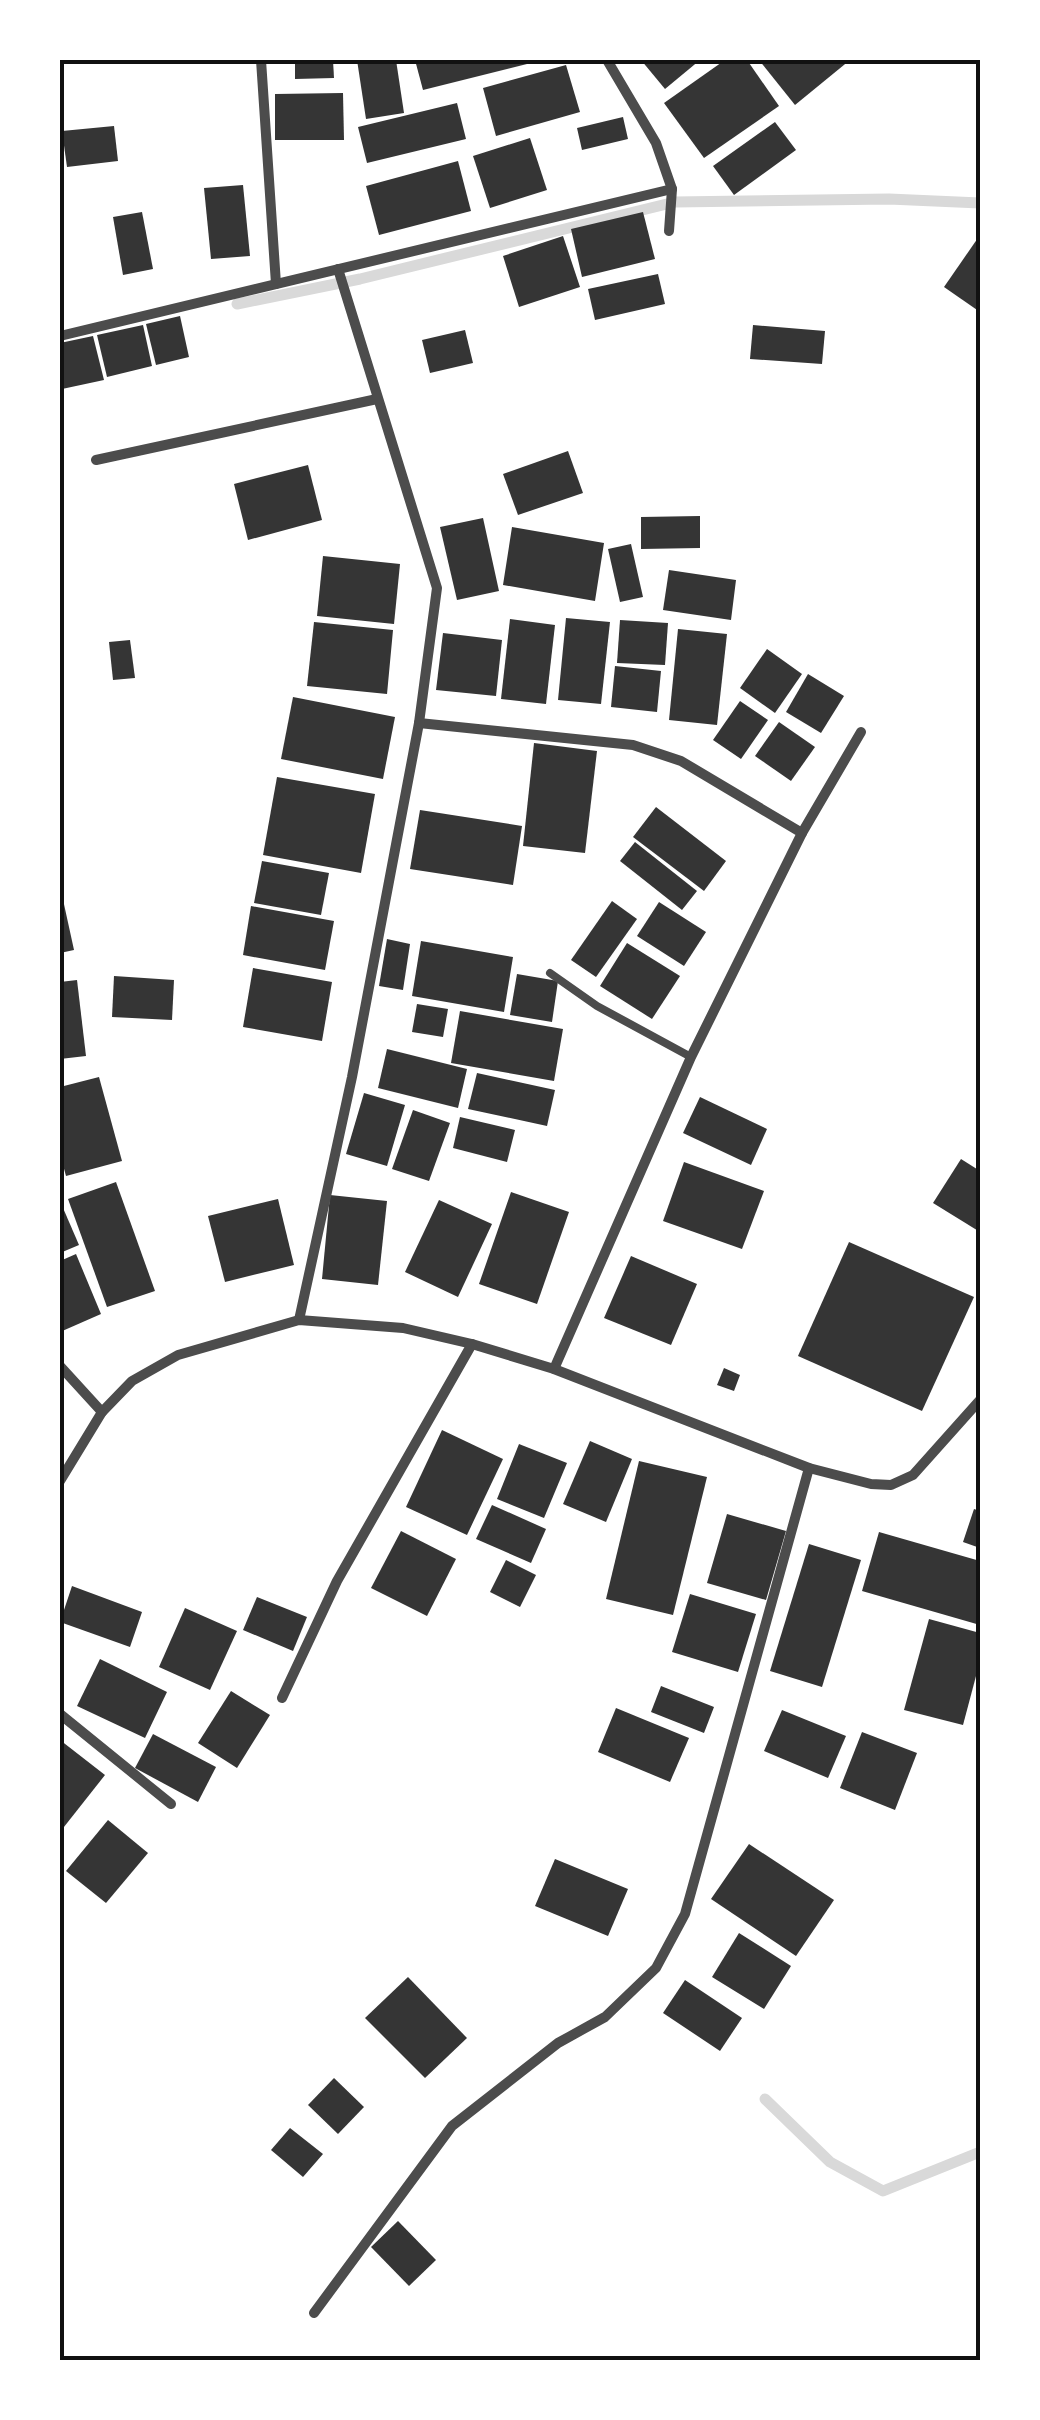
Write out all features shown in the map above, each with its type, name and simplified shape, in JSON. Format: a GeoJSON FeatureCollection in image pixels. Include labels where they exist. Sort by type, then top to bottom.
{"type":"FeatureCollection","features":[{"type":"Feature","properties":{"kind":"street"},"geometry":{"type":"LineString","coordinates":[[261,60],[276,284]]}},
{"type":"Feature","properties":{"kind":"street"},"geometry":{"type":"LineString","coordinates":[[607,60],[656,143],[671,193],[669,231]]}},
{"type":"Feature","properties":{"kind":"street"},"geometry":{"type":"LineString","coordinates":[[60,336],[276,284],[341,279],[671,193]]}},
{"type":"Feature","properties":{"kind":"street"},"geometry":{"type":"LineString","coordinates":[[299,1320],[352,1078],[419,723],[438,588],[341,279]]}},
{"type":"Feature","properties":{"kind":"street"},"geometry":{"type":"LineString","coordinates":[[96,460],[377,398]]}},
{"type":"Feature","properties":{"kind":"street"},"geometry":{"type":"LineString","coordinates":[[419,723],[632,745],[681,761],[802,833]]}},
{"type":"Feature","properties":{"kind":"street"},"geometry":{"type":"LineString","coordinates":[[554,1369],[691,1057],[802,833],[862,732]]}},
{"type":"Feature","properties":{"kind":"street"},"geometry":{"type":"LineString","coordinates":[[60,1481],[102,1412],[132,1381],[178,1355],[299,1320],[403,1328],[472,1344],[554,1369],[810,1468],[871,1484],[891,1485],[913,1475],[980,1400]]}},
{"type":"Feature","properties":{"kind":"street"},"geometry":{"type":"LineString","coordinates":[[282,1698],[338,1581],[472,1344]]}},
{"type":"Feature","properties":{"kind":"street"},"geometry":{"type":"LineString","coordinates":[[60,1366],[102,1412]]}},
{"type":"Feature","properties":{"kind":"street"},"geometry":{"type":"LineString","coordinates":[[314,2313],[452,2126],[558,2043],[605,2017],[656,1968],[686,1914],[810,1468]]}},
{"type":"Feature","properties":{"kind":"street"},"geometry":{"type":"LineString","coordinates":[[60,1714],[172,1804]]}},
{"type":"Feature","properties":{"kind":"lane"},"geometry":{"type":"LineString","coordinates":[[550,973],[597,1006],[691,1057]]}},
{"type":"Feature","properties":{"kind":"building"},"geometry":{"type":"Polygon","coordinates":[[[295,60],[333,60],[334,78],[295,79],[295,60]]]}},
{"type":"Feature","properties":{"kind":"building"},"geometry":{"type":"Polygon","coordinates":[[[357,60],[396,60],[404,113],[366,119],[357,60]]]}},
{"type":"Feature","properties":{"kind":"building"},"geometry":{"type":"Polygon","coordinates":[[[415,60],[538,60],[539,61],[423,90],[415,60]]]}},
{"type":"Feature","properties":{"kind":"building"},"geometry":{"type":"Polygon","coordinates":[[[641,60],[700,60],[665,89],[641,60]]]}},
{"type":"Feature","properties":{"kind":"building"},"geometry":{"type":"Polygon","coordinates":[[[725,60],[747,60],[779,106],[704,158],[664,103],[725,60]]]}},
{"type":"Feature","properties":{"kind":"building"},"geometry":{"type":"Polygon","coordinates":[[[759,60],[850,60],[795,105],[759,60]]]}},
{"type":"Feature","properties":{"kind":"building"},"geometry":{"type":"Polygon","coordinates":[[[566,65],[580,112],[496,136],[483,88],[566,65]]]}},
{"type":"Feature","properties":{"kind":"building"},"geometry":{"type":"Polygon","coordinates":[[[343,93],[344,140],[275,140],[275,94],[343,93]]]}},
{"type":"Feature","properties":{"kind":"building"},"geometry":{"type":"Polygon","coordinates":[[[457,103],[466,139],[367,163],[358,127],[457,103]]]}},
{"type":"Feature","properties":{"kind":"building"},"geometry":{"type":"Polygon","coordinates":[[[623,117],[628,139],[582,150],[577,128],[623,117]]]}},
{"type":"Feature","properties":{"kind":"building"},"geometry":{"type":"Polygon","coordinates":[[[775,122],[796,150],[734,195],[713,166],[775,122]]]}},
{"type":"Feature","properties":{"kind":"building"},"geometry":{"type":"Polygon","coordinates":[[[114,126],[118,161],[67,167],[62,131],[114,126]]]}},
{"type":"Feature","properties":{"kind":"building"},"geometry":{"type":"Polygon","coordinates":[[[530,138],[547,190],[490,208],[473,156],[530,138]]]}},
{"type":"Feature","properties":{"kind":"building"},"geometry":{"type":"Polygon","coordinates":[[[458,161],[471,211],[379,235],[366,186],[458,161]]]}},
{"type":"Feature","properties":{"kind":"building"},"geometry":{"type":"Polygon","coordinates":[[[243,185],[250,256],[211,259],[204,188],[243,185]]]}},
{"type":"Feature","properties":{"kind":"building"},"geometry":{"type":"Polygon","coordinates":[[[142,212],[153,269],[123,275],[113,217],[142,212]]]}},
{"type":"Feature","properties":{"kind":"building"},"geometry":{"type":"Polygon","coordinates":[[[643,212],[655,259],[582,277],[571,229],[643,212]]]}},
{"type":"Feature","properties":{"kind":"building"},"geometry":{"type":"Polygon","coordinates":[[[980,235],[980,312],[944,287],[980,235]]]}},
{"type":"Feature","properties":{"kind":"building"},"geometry":{"type":"Polygon","coordinates":[[[563,236],[580,287],[519,307],[503,256],[563,236]]]}},
{"type":"Feature","properties":{"kind":"building"},"geometry":{"type":"Polygon","coordinates":[[[658,274],[665,304],[595,320],[588,289],[658,274]]]}},
{"type":"Feature","properties":{"kind":"building"},"geometry":{"type":"Polygon","coordinates":[[[180,316],[189,357],[156,365],[146,324],[180,316]]]}},
{"type":"Feature","properties":{"kind":"building"},"geometry":{"type":"Polygon","coordinates":[[[143,325],[152,366],[107,377],[97,335],[143,325]]]}},
{"type":"Feature","properties":{"kind":"building"},"geometry":{"type":"Polygon","coordinates":[[[753,325],[825,331],[822,364],[750,359],[753,325]]]}},
{"type":"Feature","properties":{"kind":"building"},"geometry":{"type":"Polygon","coordinates":[[[465,330],[473,363],[430,373],[422,340],[465,330]]]}},
{"type":"Feature","properties":{"kind":"building"},"geometry":{"type":"Polygon","coordinates":[[[93,336],[104,380],[62,389],[60,343],[93,336]]]}},
{"type":"Feature","properties":{"kind":"building"},"geometry":{"type":"Polygon","coordinates":[[[568,451],[583,493],[518,515],[503,474],[568,451]]]}},
{"type":"Feature","properties":{"kind":"building"},"geometry":{"type":"Polygon","coordinates":[[[308,465],[322,520],[248,540],[234,484],[308,465]]]}},
{"type":"Feature","properties":{"kind":"building"},"geometry":{"type":"Polygon","coordinates":[[[700,516],[700,548],[641,549],[641,517],[700,516]]]}},
{"type":"Feature","properties":{"kind":"building"},"geometry":{"type":"Polygon","coordinates":[[[483,518],[499,591],[457,600],[440,527],[483,518]]]}},
{"type":"Feature","properties":{"kind":"building"},"geometry":{"type":"Polygon","coordinates":[[[512,527],[604,543],[595,601],[503,585],[512,527]]]}},
{"type":"Feature","properties":{"kind":"building"},"geometry":{"type":"Polygon","coordinates":[[[631,544],[643,597],[620,602],[608,549],[631,544]]]}},
{"type":"Feature","properties":{"kind":"building"},"geometry":{"type":"Polygon","coordinates":[[[323,556],[400,564],[394,624],[317,616],[323,556]]]}},
{"type":"Feature","properties":{"kind":"building"},"geometry":{"type":"Polygon","coordinates":[[[669,570],[736,580],[731,620],[663,610],[669,570]]]}},
{"type":"Feature","properties":{"kind":"building"},"geometry":{"type":"Polygon","coordinates":[[[566,618],[610,622],[601,704],[558,700],[566,618]]]}},
{"type":"Feature","properties":{"kind":"building"},"geometry":{"type":"Polygon","coordinates":[[[510,619],[555,625],[546,704],[501,699],[510,619]]]}},
{"type":"Feature","properties":{"kind":"building"},"geometry":{"type":"Polygon","coordinates":[[[620,620],[668,623],[665,665],[617,663],[620,620]]]}},
{"type":"Feature","properties":{"kind":"building"},"geometry":{"type":"Polygon","coordinates":[[[314,622],[393,630],[387,694],[307,686],[314,622]]]}},
{"type":"Feature","properties":{"kind":"building"},"geometry":{"type":"Polygon","coordinates":[[[678,629],[727,634],[717,725],[669,720],[678,629]]]}},
{"type":"Feature","properties":{"kind":"building"},"geometry":{"type":"Polygon","coordinates":[[[443,633],[502,640],[496,696],[436,690],[443,633]]]}},
{"type":"Feature","properties":{"kind":"building"},"geometry":{"type":"Polygon","coordinates":[[[130,640],[135,678],[113,680],[109,642],[130,640]]]}},
{"type":"Feature","properties":{"kind":"building"},"geometry":{"type":"Polygon","coordinates":[[[767,649],[802,674],[775,713],[740,688],[767,649]]]}},
{"type":"Feature","properties":{"kind":"building"},"geometry":{"type":"Polygon","coordinates":[[[615,666],[661,671],[657,712],[611,707],[615,666]]]}},
{"type":"Feature","properties":{"kind":"building"},"geometry":{"type":"Polygon","coordinates":[[[808,674],[844,696],[821,733],[786,712],[808,674]]]}},
{"type":"Feature","properties":{"kind":"building"},"geometry":{"type":"Polygon","coordinates":[[[293,697],[395,717],[383,779],[281,759],[293,697]]]}},
{"type":"Feature","properties":{"kind":"building"},"geometry":{"type":"Polygon","coordinates":[[[740,701],[768,720],[741,759],[713,740],[740,701]]]}},
{"type":"Feature","properties":{"kind":"building"},"geometry":{"type":"Polygon","coordinates":[[[779,722],[815,747],[791,781],[755,756],[779,722]]]}},
{"type":"Feature","properties":{"kind":"building"},"geometry":{"type":"Polygon","coordinates":[[[534,743],[597,751],[585,853],[523,846],[534,743]]]}},
{"type":"Feature","properties":{"kind":"building"},"geometry":{"type":"Polygon","coordinates":[[[277,777],[375,794],[361,873],[263,855],[277,777]]]}},
{"type":"Feature","properties":{"kind":"building"},"geometry":{"type":"Polygon","coordinates":[[[656,807],[726,861],[704,891],[633,837],[656,807]]]}},
{"type":"Feature","properties":{"kind":"building"},"geometry":{"type":"Polygon","coordinates":[[[420,810],[522,826],[513,885],[410,869],[420,810]]]}},
{"type":"Feature","properties":{"kind":"building"},"geometry":{"type":"Polygon","coordinates":[[[635,842],[697,891],[682,910],[620,861],[635,842]]]}},
{"type":"Feature","properties":{"kind":"building"},"geometry":{"type":"Polygon","coordinates":[[[262,861],[329,873],[321,915],[254,903],[262,861]]]}},
{"type":"Feature","properties":{"kind":"building"},"geometry":{"type":"Polygon","coordinates":[[[60,886],[74,950],[60,953],[60,886]]]}},
{"type":"Feature","properties":{"kind":"building"},"geometry":{"type":"Polygon","coordinates":[[[612,901],[637,919],[596,977],[571,960],[612,901]]]}},
{"type":"Feature","properties":{"kind":"building"},"geometry":{"type":"Polygon","coordinates":[[[659,902],[706,932],[684,966],[637,936],[659,902]]]}},
{"type":"Feature","properties":{"kind":"building"},"geometry":{"type":"Polygon","coordinates":[[[251,906],[334,921],[325,970],[243,955],[251,906]]]}},
{"type":"Feature","properties":{"kind":"building"},"geometry":{"type":"Polygon","coordinates":[[[387,939],[410,944],[403,990],[379,986],[387,939]]]}},
{"type":"Feature","properties":{"kind":"building"},"geometry":{"type":"Polygon","coordinates":[[[421,941],[513,957],[504,1012],[412,996],[421,941]]]}},
{"type":"Feature","properties":{"kind":"building"},"geometry":{"type":"Polygon","coordinates":[[[627,943],[680,976],[652,1019],[600,986],[627,943]]]}},
{"type":"Feature","properties":{"kind":"building"},"geometry":{"type":"Polygon","coordinates":[[[253,968],[332,982],[322,1041],[243,1027],[253,968]]]}},
{"type":"Feature","properties":{"kind":"building"},"geometry":{"type":"Polygon","coordinates":[[[517,974],[558,981],[552,1022],[510,1015],[517,974]]]}},
{"type":"Feature","properties":{"kind":"building"},"geometry":{"type":"Polygon","coordinates":[[[114,976],[174,980],[172,1020],[112,1017],[114,976]]]}},
{"type":"Feature","properties":{"kind":"building"},"geometry":{"type":"Polygon","coordinates":[[[77,980],[86,1056],[60,1059],[60,982],[77,980]]]}},
{"type":"Feature","properties":{"kind":"building"},"geometry":{"type":"Polygon","coordinates":[[[417,1004],[448,1009],[443,1037],[412,1032],[417,1004]]]}},
{"type":"Feature","properties":{"kind":"building"},"geometry":{"type":"Polygon","coordinates":[[[460,1011],[563,1029],[554,1081],[451,1063],[460,1011]]]}},
{"type":"Feature","properties":{"kind":"building"},"geometry":{"type":"Polygon","coordinates":[[[387,1049],[467,1069],[458,1108],[378,1088],[387,1049]]]}},
{"type":"Feature","properties":{"kind":"building"},"geometry":{"type":"Polygon","coordinates":[[[477,1073],[555,1090],[547,1126],[468,1109],[477,1073]]]}},
{"type":"Feature","properties":{"kind":"building"},"geometry":{"type":"Polygon","coordinates":[[[99,1077],[122,1161],[66,1176],[60,1154],[60,1087],[99,1077]]]}},
{"type":"Feature","properties":{"kind":"building"},"geometry":{"type":"Polygon","coordinates":[[[364,1093],[405,1105],[387,1166],[346,1154],[364,1093]]]}},
{"type":"Feature","properties":{"kind":"building"},"geometry":{"type":"Polygon","coordinates":[[[700,1097],[767,1129],[751,1165],[683,1133],[700,1097]]]}},
{"type":"Feature","properties":{"kind":"building"},"geometry":{"type":"Polygon","coordinates":[[[413,1110],[450,1123],[429,1181],[392,1169],[413,1110]]]}},
{"type":"Feature","properties":{"kind":"building"},"geometry":{"type":"Polygon","coordinates":[[[460,1117],[515,1130],[507,1162],[453,1148],[460,1117]]]}},
{"type":"Feature","properties":{"kind":"building"},"geometry":{"type":"Polygon","coordinates":[[[961,1159],[980,1171],[980,1232],[933,1203],[961,1159]]]}},
{"type":"Feature","properties":{"kind":"building"},"geometry":{"type":"Polygon","coordinates":[[[684,1162],[764,1191],[742,1249],[663,1221],[684,1162]]]}},
{"type":"Feature","properties":{"kind":"building"},"geometry":{"type":"Polygon","coordinates":[[[116,1182],[155,1291],[107,1307],[68,1199],[116,1182]]]}},
{"type":"Feature","properties":{"kind":"building"},"geometry":{"type":"Polygon","coordinates":[[[511,1192],[569,1212],[537,1304],[479,1284],[511,1192]]]}},
{"type":"Feature","properties":{"kind":"building"},"geometry":{"type":"Polygon","coordinates":[[[330,1195],[387,1201],[378,1285],[322,1279],[330,1195]]]}},
{"type":"Feature","properties":{"kind":"building"},"geometry":{"type":"Polygon","coordinates":[[[278,1199],[294,1265],[225,1282],[208,1216],[278,1199]]]}},
{"type":"Feature","properties":{"kind":"building"},"geometry":{"type":"Polygon","coordinates":[[[439,1200],[492,1224],[458,1297],[405,1272],[439,1200]]]}},
{"type":"Feature","properties":{"kind":"building"},"geometry":{"type":"Polygon","coordinates":[[[60,1201],[79,1245],[60,1253],[60,1201]]]}},
{"type":"Feature","properties":{"kind":"building"},"geometry":{"type":"Polygon","coordinates":[[[849,1242],[974,1297],[922,1411],[798,1356],[849,1242]]]}},
{"type":"Feature","properties":{"kind":"building"},"geometry":{"type":"Polygon","coordinates":[[[76,1254],[101,1314],[60,1332],[60,1261],[76,1254]]]}},
{"type":"Feature","properties":{"kind":"building"},"geometry":{"type":"Polygon","coordinates":[[[631,1256],[697,1284],[671,1345],[604,1318],[631,1256]]]}},
{"type":"Feature","properties":{"kind":"building"},"geometry":{"type":"Polygon","coordinates":[[[724,1368],[740,1375],[734,1391],[717,1385],[724,1368]]]}},
{"type":"Feature","properties":{"kind":"building"},"geometry":{"type":"Polygon","coordinates":[[[442,1430],[503,1459],[467,1535],[406,1507],[442,1430]]]}},
{"type":"Feature","properties":{"kind":"building"},"geometry":{"type":"Polygon","coordinates":[[[590,1441],[632,1459],[606,1522],[563,1504],[590,1441]]]}},
{"type":"Feature","properties":{"kind":"building"},"geometry":{"type":"Polygon","coordinates":[[[519,1444],[567,1463],[544,1518],[497,1499],[519,1444]]]}},
{"type":"Feature","properties":{"kind":"building"},"geometry":{"type":"Polygon","coordinates":[[[639,1461],[707,1477],[673,1615],[606,1599],[639,1461]]]}},
{"type":"Feature","properties":{"kind":"building"},"geometry":{"type":"Polygon","coordinates":[[[492,1505],[546,1529],[531,1563],[476,1539],[492,1505]]]}},
{"type":"Feature","properties":{"kind":"building"},"geometry":{"type":"Polygon","coordinates":[[[974,1509],[980,1511],[980,1548],[963,1542],[974,1509]]]}},
{"type":"Feature","properties":{"kind":"building"},"geometry":{"type":"Polygon","coordinates":[[[727,1514],[786,1531],[766,1600],[707,1583],[727,1514]]]}},
{"type":"Feature","properties":{"kind":"building"},"geometry":{"type":"Polygon","coordinates":[[[401,1531],[456,1559],[427,1616],[371,1588],[401,1531]]]}},
{"type":"Feature","properties":{"kind":"building"},"geometry":{"type":"Polygon","coordinates":[[[879,1532],[980,1561],[980,1625],[862,1591],[879,1532]]]}},
{"type":"Feature","properties":{"kind":"building"},"geometry":{"type":"Polygon","coordinates":[[[809,1544],[861,1560],[822,1687],[770,1671],[809,1544]]]}},
{"type":"Feature","properties":{"kind":"building"},"geometry":{"type":"Polygon","coordinates":[[[506,1560],[536,1575],[520,1607],[490,1592],[506,1560]]]}},
{"type":"Feature","properties":{"kind":"building"},"geometry":{"type":"Polygon","coordinates":[[[72,1586],[142,1612],[130,1647],[60,1622],[72,1586]]]}},
{"type":"Feature","properties":{"kind":"building"},"geometry":{"type":"Polygon","coordinates":[[[690,1594],[756,1614],[738,1672],[672,1652],[690,1594]]]}},
{"type":"Feature","properties":{"kind":"building"},"geometry":{"type":"Polygon","coordinates":[[[257,1597],[307,1617],[293,1651],[243,1630],[257,1597]]]}},
{"type":"Feature","properties":{"kind":"building"},"geometry":{"type":"Polygon","coordinates":[[[185,1608],[237,1631],[210,1690],[159,1667],[185,1608]]]}},
{"type":"Feature","properties":{"kind":"building"},"geometry":{"type":"Polygon","coordinates":[[[929,1619],[980,1633],[980,1661],[963,1725],[904,1710],[929,1619]]]}},
{"type":"Feature","properties":{"kind":"building"},"geometry":{"type":"Polygon","coordinates":[[[100,1659],[167,1692],[145,1738],[77,1706],[100,1659]]]}},
{"type":"Feature","properties":{"kind":"building"},"geometry":{"type":"Polygon","coordinates":[[[661,1686],[714,1707],[704,1733],[651,1712],[661,1686]]]}},
{"type":"Feature","properties":{"kind":"building"},"geometry":{"type":"Polygon","coordinates":[[[231,1691],[270,1715],[237,1768],[198,1743],[231,1691]]]}},
{"type":"Feature","properties":{"kind":"building"},"geometry":{"type":"Polygon","coordinates":[[[616,1708],[689,1738],[670,1782],[598,1752],[616,1708]]]}},
{"type":"Feature","properties":{"kind":"building"},"geometry":{"type":"Polygon","coordinates":[[[782,1710],[846,1736],[828,1778],[764,1751],[782,1710]]]}},
{"type":"Feature","properties":{"kind":"building"},"geometry":{"type":"Polygon","coordinates":[[[862,1732],[917,1753],[895,1810],[840,1788],[862,1732]]]}},
{"type":"Feature","properties":{"kind":"building"},"geometry":{"type":"Polygon","coordinates":[[[153,1734],[216,1767],[198,1802],[135,1768],[153,1734]]]}},
{"type":"Feature","properties":{"kind":"building"},"geometry":{"type":"Polygon","coordinates":[[[60,1740],[105,1775],[60,1832],[60,1740]]]}},
{"type":"Feature","properties":{"kind":"building"},"geometry":{"type":"Polygon","coordinates":[[[108,1820],[148,1853],[106,1903],[66,1871],[108,1820]]]}},
{"type":"Feature","properties":{"kind":"building"},"geometry":{"type":"Polygon","coordinates":[[[749,1844],[834,1900],[796,1956],[711,1899],[749,1844]]]}},
{"type":"Feature","properties":{"kind":"building"},"geometry":{"type":"Polygon","coordinates":[[[555,1859],[628,1889],[608,1936],[535,1906],[555,1859]]]}},
{"type":"Feature","properties":{"kind":"building"},"geometry":{"type":"Polygon","coordinates":[[[739,1933],[791,1966],[764,2009],[712,1977],[739,1933]]]}},
{"type":"Feature","properties":{"kind":"building"},"geometry":{"type":"Polygon","coordinates":[[[408,1977],[467,2038],[425,2078],[365,2018],[408,1977]]]}},
{"type":"Feature","properties":{"kind":"building"},"geometry":{"type":"Polygon","coordinates":[[[685,1980],[742,2018],[720,2051],[663,2013],[685,1980]]]}},
{"type":"Feature","properties":{"kind":"building"},"geometry":{"type":"Polygon","coordinates":[[[334,2078],[364,2107],[338,2134],[308,2105],[334,2078]]]}},
{"type":"Feature","properties":{"kind":"building"},"geometry":{"type":"Polygon","coordinates":[[[290,2128],[323,2154],[303,2177],[271,2150],[290,2128]]]}},
{"type":"Feature","properties":{"kind":"building"},"geometry":{"type":"Polygon","coordinates":[[[398,2221],[436,2260],[409,2286],[371,2247],[398,2221]]]}},
{"type":"Feature","properties":{"kind":"waterway"},"geometry":{"type":"LineString","coordinates":[[237,304],[360,279],[675,202],[889,199],[980,203]]}},
{"type":"Feature","properties":{"kind":"waterway"},"geometry":{"type":"LineString","coordinates":[[765,2099],[830,2162],[883,2191],[980,2152]]}}]}
